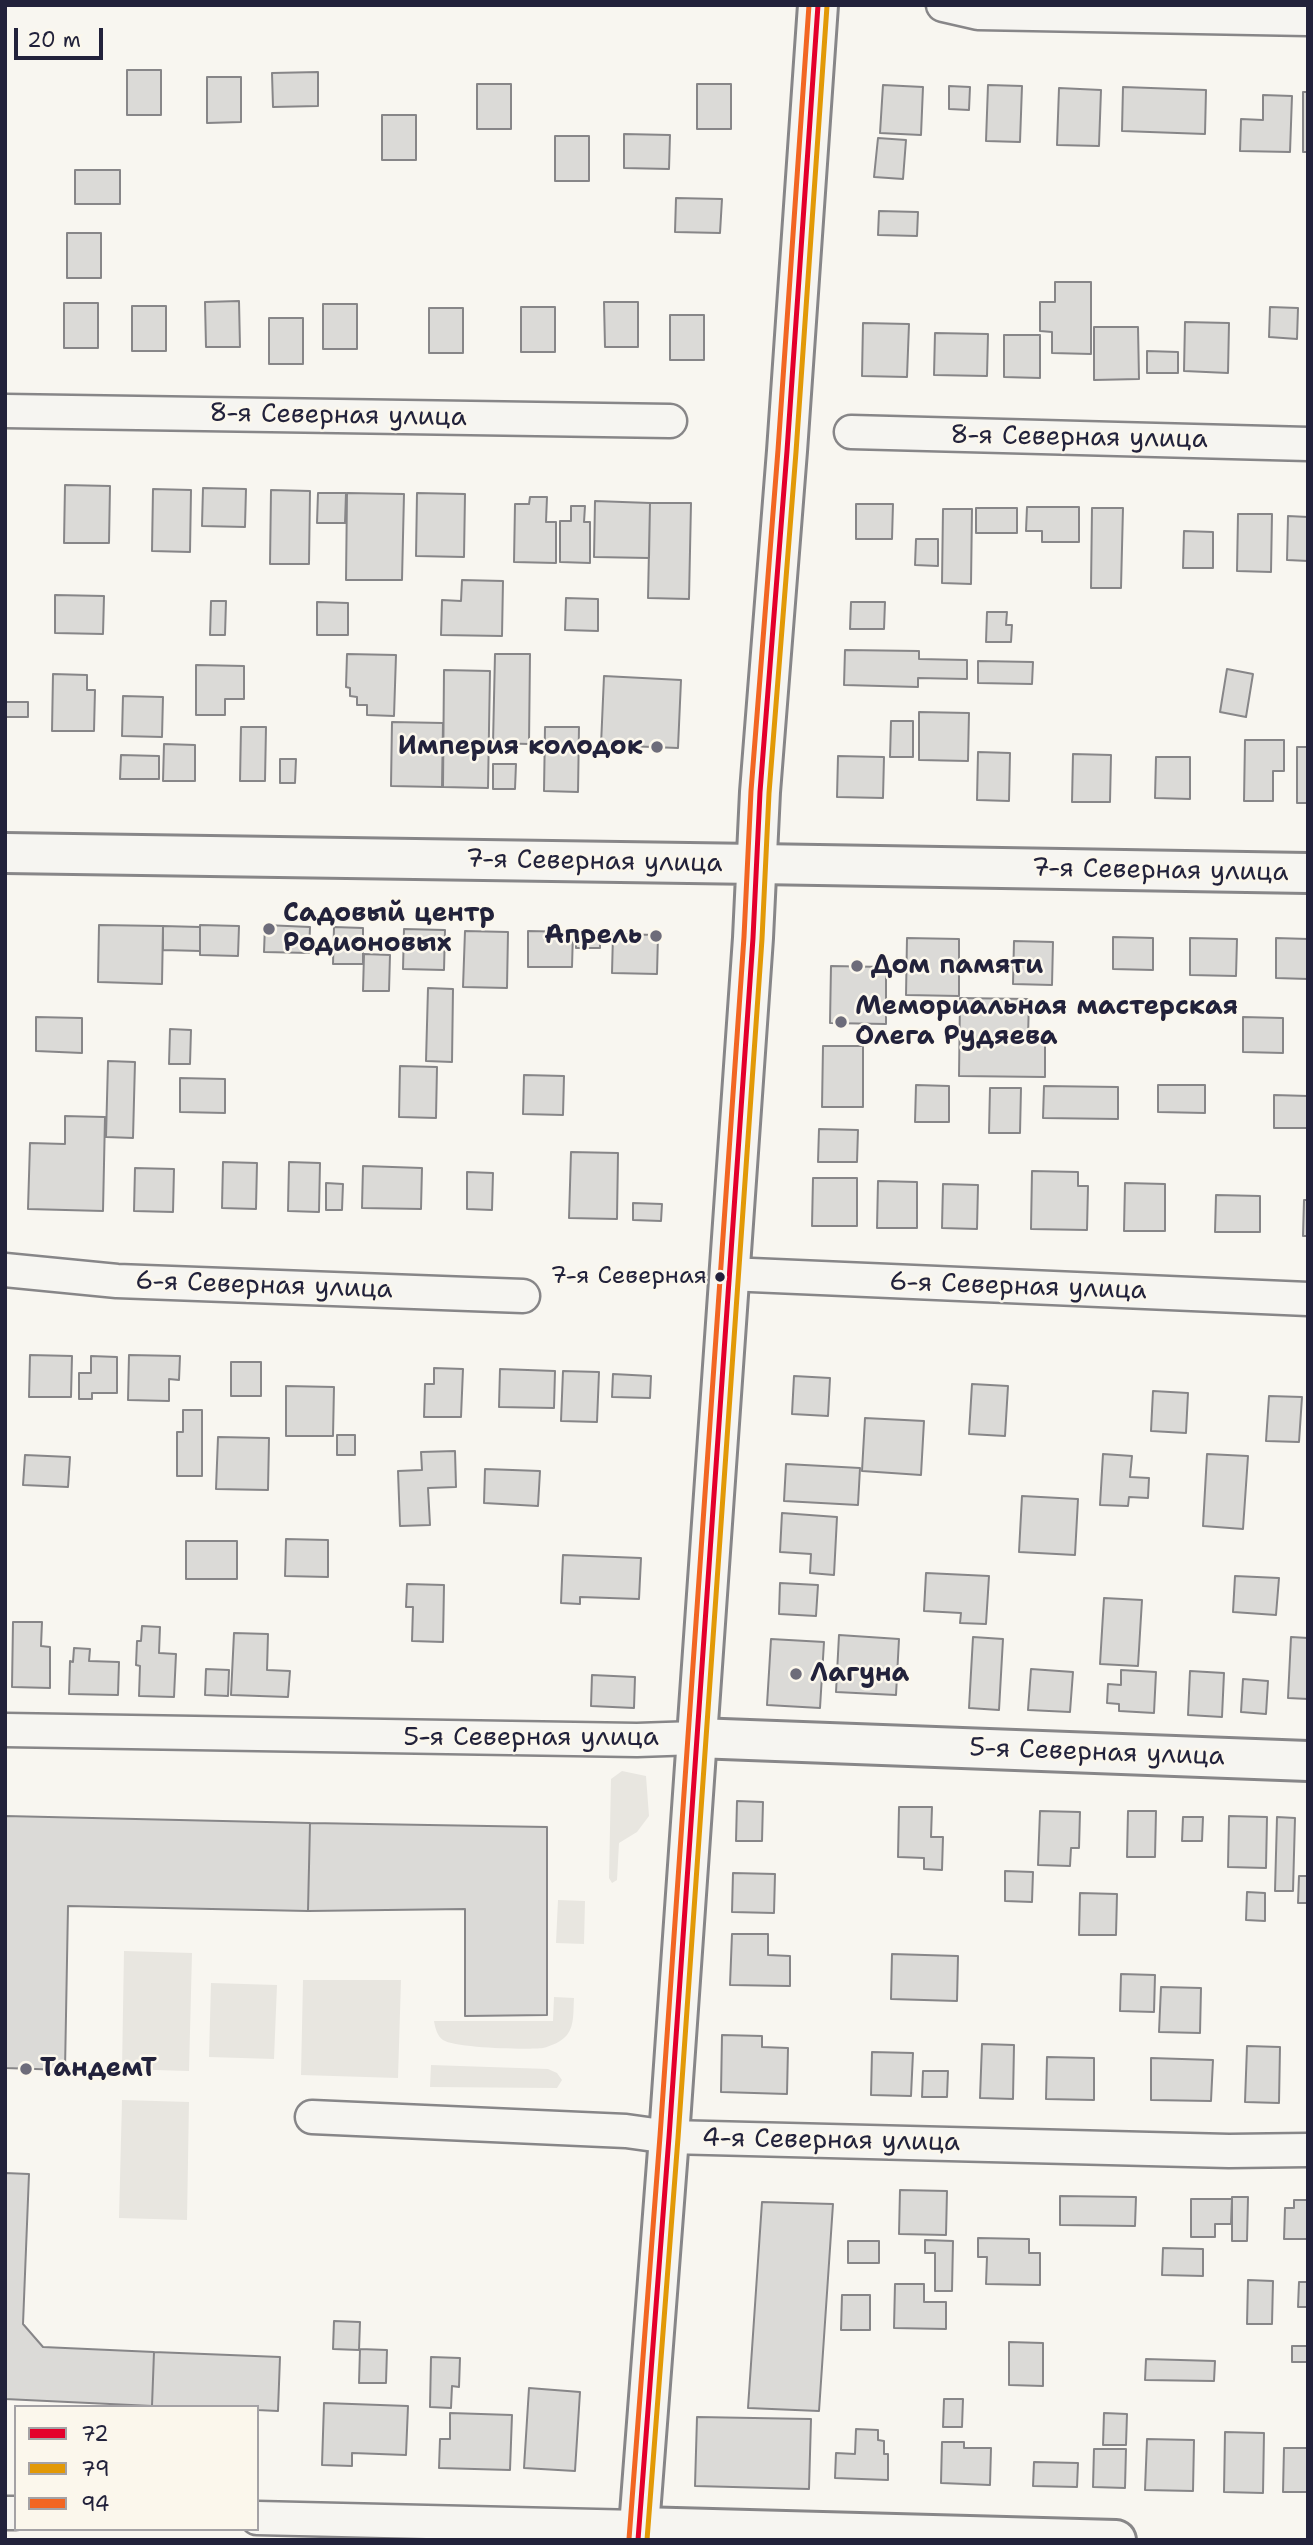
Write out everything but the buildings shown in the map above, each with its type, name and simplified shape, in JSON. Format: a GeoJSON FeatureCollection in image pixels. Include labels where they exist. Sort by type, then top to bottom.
{"type":"FeatureCollection","features":[{"type":"Feature","properties":{"kind":"main road"},"geometry":{"type":"LineString","coordinates":[[818,5],[760,793],[669,2137],[638,2533],[1116,2540]]}},
{"type":"Feature","properties":{"kind":"main road","name":"7-я Северная улица"},"geometry":{"type":"LineString","coordinates":[[5,853],[1308,873]]}},
{"type":"Feature","properties":{"kind":"main road","name":"5-я Северная улица"},"geometry":{"type":"LineString","coordinates":[[696,1738],[1308,1761]]}},
{"type":"Feature","properties":{"kind":"street"},"geometry":{"type":"LineString","coordinates":[[943,5],[978,13],[1308,19]]}},
{"type":"Feature","properties":{"kind":"street","name":"8-я Северная улица"},"geometry":{"type":"LineString","coordinates":[[5,411],[670,422]]}},
{"type":"Feature","properties":{"kind":"street","name":"8-я Северная улица"},"geometry":{"type":"LineString","coordinates":[[850,432],[1308,444]]}},
{"type":"Feature","properties":{"kind":"street","name":"6-я Северная улица"},"geometry":{"type":"LineString","coordinates":[[5,1270],[117,1280],[523,1296]]}},
{"type":"Feature","properties":{"kind":"street","name":"6-я Северная улица"},"geometry":{"type":"LineString","coordinates":[[728,1273],[1308,1299]]}},
{"type":"Feature","properties":{"kind":"street","name":"5-я Северная улица"},"geometry":{"type":"LineString","coordinates":[[5,1730],[569,1739],[696,1738]]}},
{"type":"Feature","properties":{"kind":"street","name":"4-я Северная улица"},"geometry":{"type":"LineString","coordinates":[[312,2117],[626,2130],[669,2137],[1229,2151],[1308,2150]]}},
{"type":"Feature","properties":{"kind":"street"},"geometry":{"type":"LineString","coordinates":[[259,2518],[638,2533]]}},
{"type":"Feature","properties":{"kind":"shaded area"},"geometry":{"type":"Polygon","coordinates":[[[622,1771],[646,1776],[649,1816],[637,1832],[619,1843],[617,1880],[612,1883],[609,1878],[611,1779],[622,1771]]]}},
{"type":"Feature","properties":{"kind":"shaded area"},"geometry":{"type":"Polygon","coordinates":[[[558,1900],[585,1901],[584,1944],[556,1943],[558,1900]]]}},
{"type":"Feature","properties":{"kind":"shaded area"},"geometry":{"type":"Polygon","coordinates":[[[124,1951],[192,1953],[189,2071],[122,2069],[124,1951]]]}},
{"type":"Feature","properties":{"kind":"shaded area"},"geometry":{"type":"Polygon","coordinates":[[[303,1980],[401,1980],[398,2078],[301,2075],[303,1980]]]}},
{"type":"Feature","properties":{"kind":"shaded area"},"geometry":{"type":"Polygon","coordinates":[[[211,1983],[277,1985],[274,2059],[209,2057],[211,1983]]]}},
{"type":"Feature","properties":{"kind":"shaded area"},"geometry":{"type":"Polygon","coordinates":[[[554,1997],[574,1998],[572,2022],[565,2037],[543,2048],[492,2048],[450,2043],[441,2038],[435,2026],[434,2021],[553,2021],[554,1997]]]}},
{"type":"Feature","properties":{"kind":"shaded area"},"geometry":{"type":"Polygon","coordinates":[[[431,2065],[548,2069],[557,2073],[562,2080],[557,2088],[430,2087],[431,2065]]]}},
{"type":"Feature","properties":{"kind":"shaded area"},"geometry":{"type":"Polygon","coordinates":[[[122,2100],[189,2102],[187,2220],[119,2218],[122,2100]]]}},
{"type":"Feature","properties":{"kind":"transit line","name":"94"},"geometry":{"type":"LineString","coordinates":[[629,2539],[660,2136],[744,937],[751,791],[809,5]]}},
{"type":"Feature","properties":{"kind":"transit line","name":"72"},"geometry":{"type":"LineString","coordinates":[[638,2540],[669,2137],[753,938],[760,792],[818,5]]}},
{"type":"Feature","properties":{"kind":"transit line","name":"79"},"geometry":{"type":"LineString","coordinates":[[647,2540],[678,2138],[762,939],[769,793],[827,6]]}},
{"type":"Feature","properties":{"kind":"place","name":"Империя колодок"},"geometry":{"type":"Point","coordinates":[657,747]}},
{"type":"Feature","properties":{"kind":"place","name":"Садовый центр Родионовых"},"geometry":{"type":"Point","coordinates":[269,929]}},
{"type":"Feature","properties":{"kind":"place","name":"Апрель"},"geometry":{"type":"Point","coordinates":[656,936]}},
{"type":"Feature","properties":{"kind":"place","name":"Дом памяти"},"geometry":{"type":"Point","coordinates":[857,966]}},
{"type":"Feature","properties":{"kind":"place","name":"Мемориальная мастерская Олега Рудяева"},"geometry":{"type":"Point","coordinates":[841,1022]}},
{"type":"Feature","properties":{"kind":"place","name":"7-я Северная"},"geometry":{"type":"Point","coordinates":[720,1277]}},
{"type":"Feature","properties":{"kind":"place","name":"Лагуна"},"geometry":{"type":"Point","coordinates":[796,1674]}},
{"type":"Feature","properties":{"kind":"place","name":"ТандемТ"},"geometry":{"type":"Point","coordinates":[26,2069]}}]}
